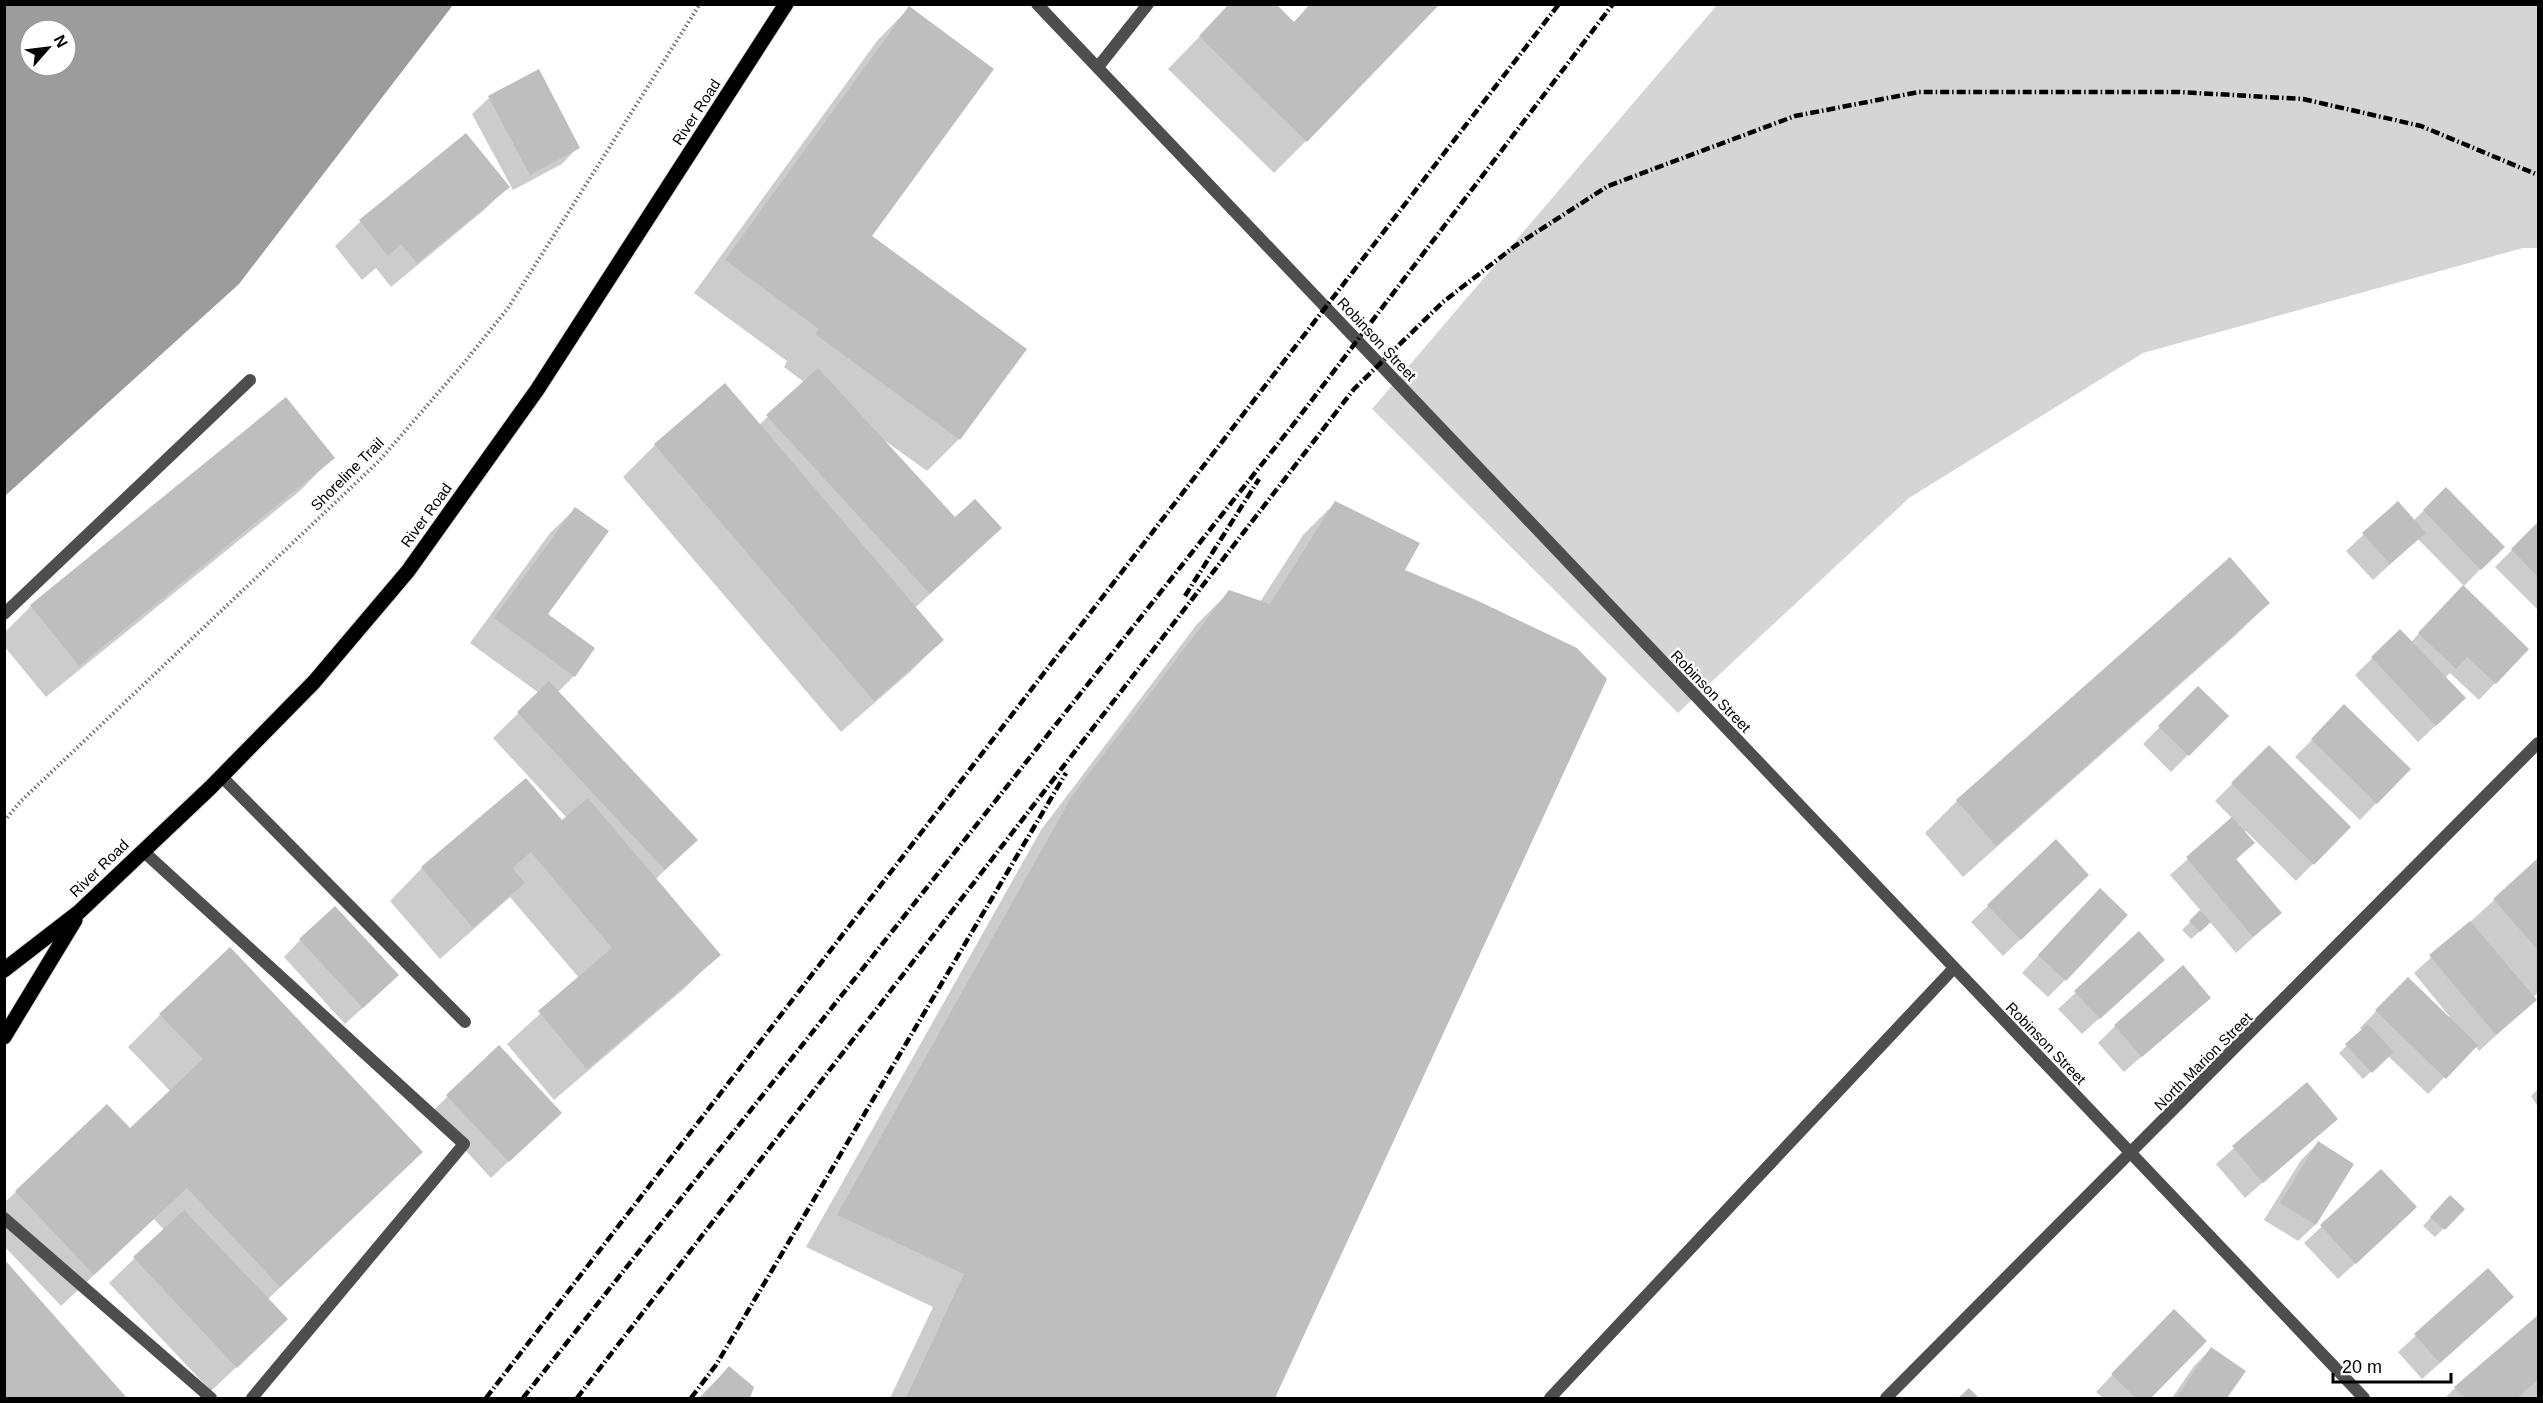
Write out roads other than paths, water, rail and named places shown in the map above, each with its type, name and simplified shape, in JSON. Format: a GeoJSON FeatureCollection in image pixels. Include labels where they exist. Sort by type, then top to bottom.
{"type":"FeatureCollection","features":[{"type":"Feature","properties":{"kind":"main road","name":"River Road"},"geometry":{"type":"LineString","coordinates":[[4,970],[79,912],[221,776],[314,682],[408,571],[537,390],[786,4]]}},
{"type":"Feature","properties":{"kind":"main road"},"geometry":{"type":"LineString","coordinates":[[4,1037],[79,912]]}},
{"type":"Feature","properties":{"kind":"street","name":"Robinson Street"},"geometry":{"type":"LineString","coordinates":[[1037,4],[2364,1398]]}},
{"type":"Feature","properties":{"kind":"street"},"geometry":{"type":"LineString","coordinates":[[1098,67],[1148,4]]}},
{"type":"Feature","properties":{"kind":"street"},"geometry":{"type":"LineString","coordinates":[[4,614],[250,380]]}},
{"type":"Feature","properties":{"kind":"street","name":"North Marion Street"},"geometry":{"type":"LineString","coordinates":[[1886,1398],[2538,743]]}},
{"type":"Feature","properties":{"kind":"street"},"geometry":{"type":"LineString","coordinates":[[221,776],[465,1022]]}},
{"type":"Feature","properties":{"kind":"street"},"geometry":{"type":"LineString","coordinates":[[143,851],[464,1144],[252,1398]]}},
{"type":"Feature","properties":{"kind":"street"},"geometry":{"type":"LineString","coordinates":[[1550,1398],[1954,968]]}},
{"type":"Feature","properties":{"kind":"street"},"geometry":{"type":"LineString","coordinates":[[4,1218],[211,1398]]}},
{"type":"Feature","properties":{"kind":"railway"},"geometry":{"type":"LineString","coordinates":[[486,1398],[1559,4]]}},
{"type":"Feature","properties":{"kind":"railway"},"geometry":{"type":"LineString","coordinates":[[523,1398],[1296,421],[1613,4]]}},
{"type":"Feature","properties":{"kind":"railway"},"geometry":{"type":"LineString","coordinates":[[577,1398],[1354,389],[1443,302],[1515,246],[1608,186],[1795,116],[1919,92],[2179,92],[2303,99],[2421,126],[2538,175]]}},
{"type":"Feature","properties":{"kind":"railway"},"geometry":{"type":"LineString","coordinates":[[1185,596],[1259,479]]}},
{"type":"Feature","properties":{"kind":"railway"},"geometry":{"type":"LineString","coordinates":[[691,1398],[716,1365],[1066,773]]}}]}
